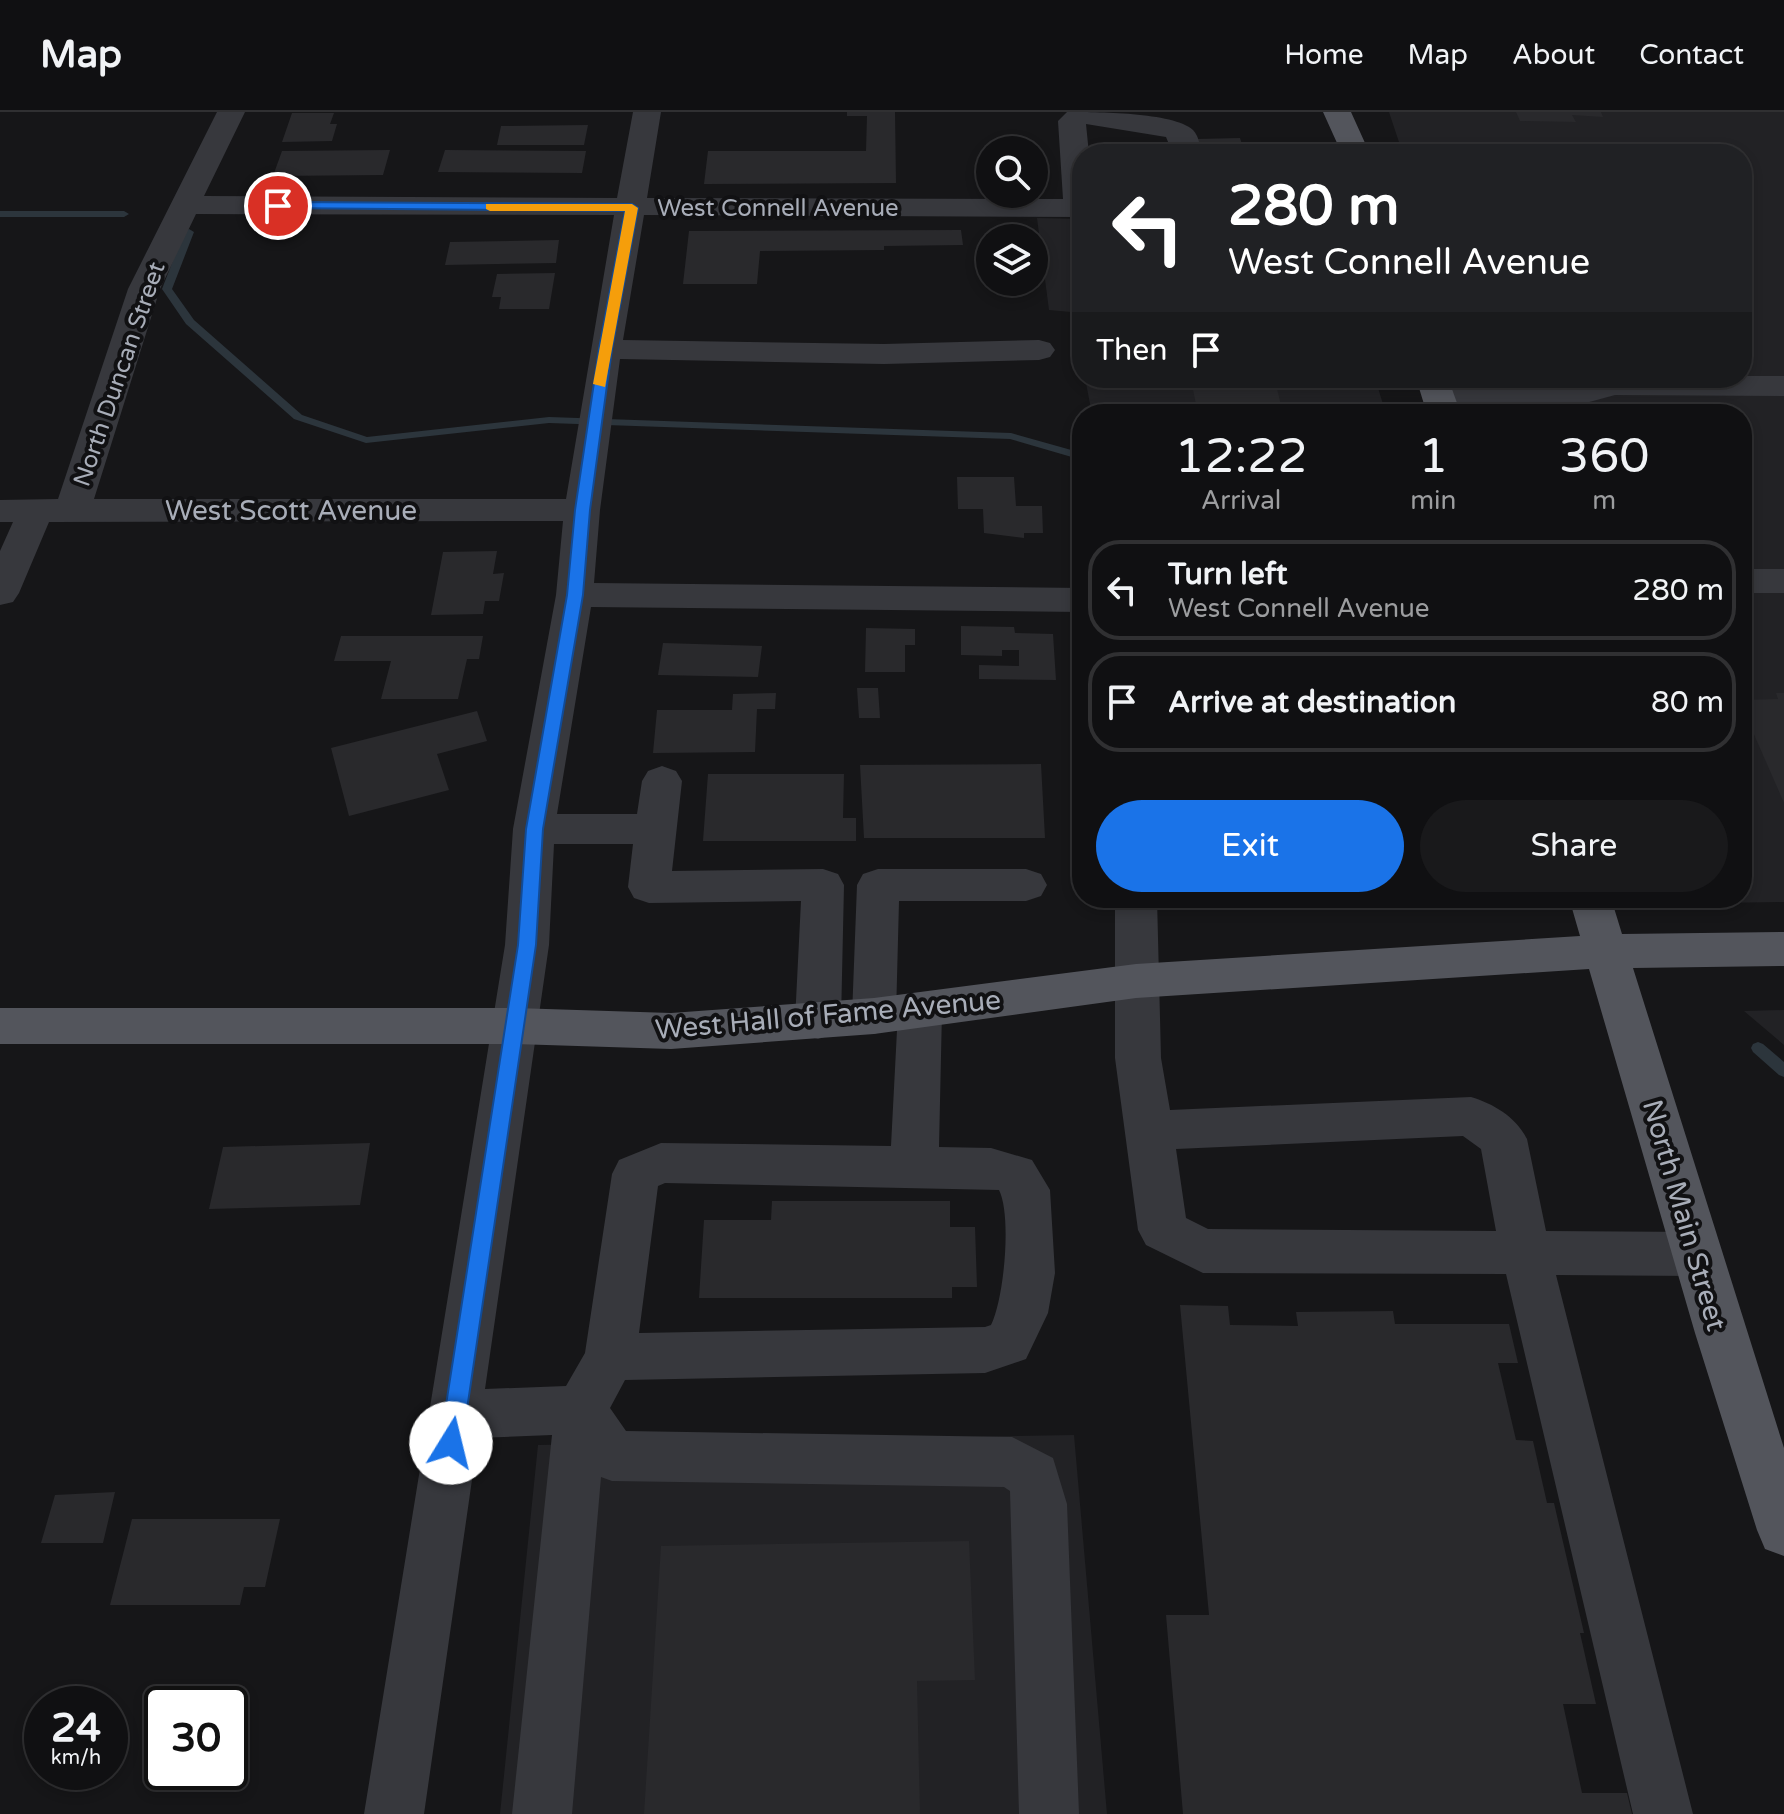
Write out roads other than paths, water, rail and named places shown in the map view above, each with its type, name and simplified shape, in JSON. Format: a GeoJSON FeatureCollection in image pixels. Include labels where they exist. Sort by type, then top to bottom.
{"type":"FeatureCollection","features":[{"type":"Feature","properties":{"kind":"main road"},"geometry":{"type":"LineString","coordinates":[[1337,112],[1351,144]]}},
{"type":"Feature","properties":{"kind":"main road","name":"North Main Street"},"geometry":{"type":"LineString","coordinates":[[1593,908],[1696,1254],[1784,1530]]}},
{"type":"Feature","properties":{"kind":"main road","name":"West Hall of Fame Avenue"},"geometry":{"type":"LineString","coordinates":[[0,1026],[515,1026],[671,1031],[874,1016],[1136,981],[1606,951],[1784,949]]}},
{"type":"Feature","properties":{"kind":"street","name":"North Duncan Street"},"geometry":{"type":"LineString","coordinates":[[73,508],[144,289],[231,112]]}},
{"type":"Feature","properties":{"kind":"street"},"geometry":{"type":"LineString","coordinates":[[394,1814],[527,945],[534,829],[575,595],[582,510],[605,349],[647,112]]}},
{"type":"Feature","properties":{"kind":"street"},"geometry":{"type":"LineString","coordinates":[[1075,144],[1072,121],[1085,112],[1175,130],[1183,136],[1185,144]]}},
{"type":"Feature","properties":{"kind":"street","name":"West Connell Avenue"},"geometry":{"type":"LineString","coordinates":[[185,205],[632,208],[1072,194]]}},
{"type":"Feature","properties":{"kind":"street"},"geometry":{"type":"LineString","coordinates":[[605,349],[884,354],[1039,350]]}},
{"type":"Feature","properties":{"kind":"street"},"geometry":{"type":"LineString","coordinates":[[1752,385],[1784,386]]}},
{"type":"Feature","properties":{"kind":"street"},"geometry":{"type":"LineString","coordinates":[[1438,396],[1571,397],[1588,388]]}},
{"type":"Feature","properties":{"kind":"street","name":"West Scott Avenue"},"geometry":{"type":"LineString","coordinates":[[0,511],[73,508],[352,512],[582,510]]}},
{"type":"Feature","properties":{"kind":"street"},"geometry":{"type":"LineString","coordinates":[[0,593],[36,510]]}},
{"type":"Feature","properties":{"kind":"street"},"geometry":{"type":"LineString","coordinates":[[1752,581],[1784,581]]}},
{"type":"Feature","properties":{"kind":"street"},"geometry":{"type":"LineString","coordinates":[[575,595],[1072,600]]}},
{"type":"Feature","properties":{"kind":"street"},"geometry":{"type":"LineString","coordinates":[[662,781],[649,887],[823,885],[818,1021]]}},
{"type":"Feature","properties":{"kind":"street"},"geometry":{"type":"LineString","coordinates":[[534,829],[656,829]]}},
{"type":"Feature","properties":{"kind":"street"},"geometry":{"type":"LineString","coordinates":[[874,1016],[878,885],[1026,885]]}},
{"type":"Feature","properties":{"kind":"street"},"geometry":{"type":"LineString","coordinates":[[1136,908],[1138,1058],[1163,1230],[1203,1251],[1696,1254]]}},
{"type":"Feature","properties":{"kind":"street"},"geometry":{"type":"LineString","coordinates":[[914,1167],[920,1011]]}},
{"type":"Feature","properties":{"kind":"street"},"geometry":{"type":"LineString","coordinates":[[1150,1131],[1471,1116],[1503,1139],[1525,1252],[1663,1814]]}},
{"type":"Feature","properties":{"kind":"street"},"geometry":{"type":"LineString","coordinates":[[542,1814],[581,1410],[610,1357],[636,1174],[661,1163],[991,1168],[1015,1174],[1026,1190],[1030,1273],[1023,1313],[1008,1343],[985,1350],[610,1357]]}},
{"type":"Feature","properties":{"kind":"street"},"geometry":{"type":"LineString","coordinates":[[456,1414],[581,1410]]}},
{"type":"Feature","properties":{"kind":"street"},"geometry":{"type":"LineString","coordinates":[[581,1410],[612,1456],[1012,1462],[1034,1476],[1040,1504],[1049,1814]]}},
{"type":"Feature","properties":{"kind":"waterway"},"geometry":{"type":"LineString","coordinates":[[0,214],[124,214]]}},
{"type":"Feature","properties":{"kind":"waterway"},"geometry":{"type":"LineString","coordinates":[[189,232],[167,289],[190,322],[298,417],[366,440],[549,420],[1011,436],[1072,454]]}},
{"type":"Feature","properties":{"kind":"waterway"},"geometry":{"type":"LineString","coordinates":[[1758,1048],[1784,1071]]}}]}
